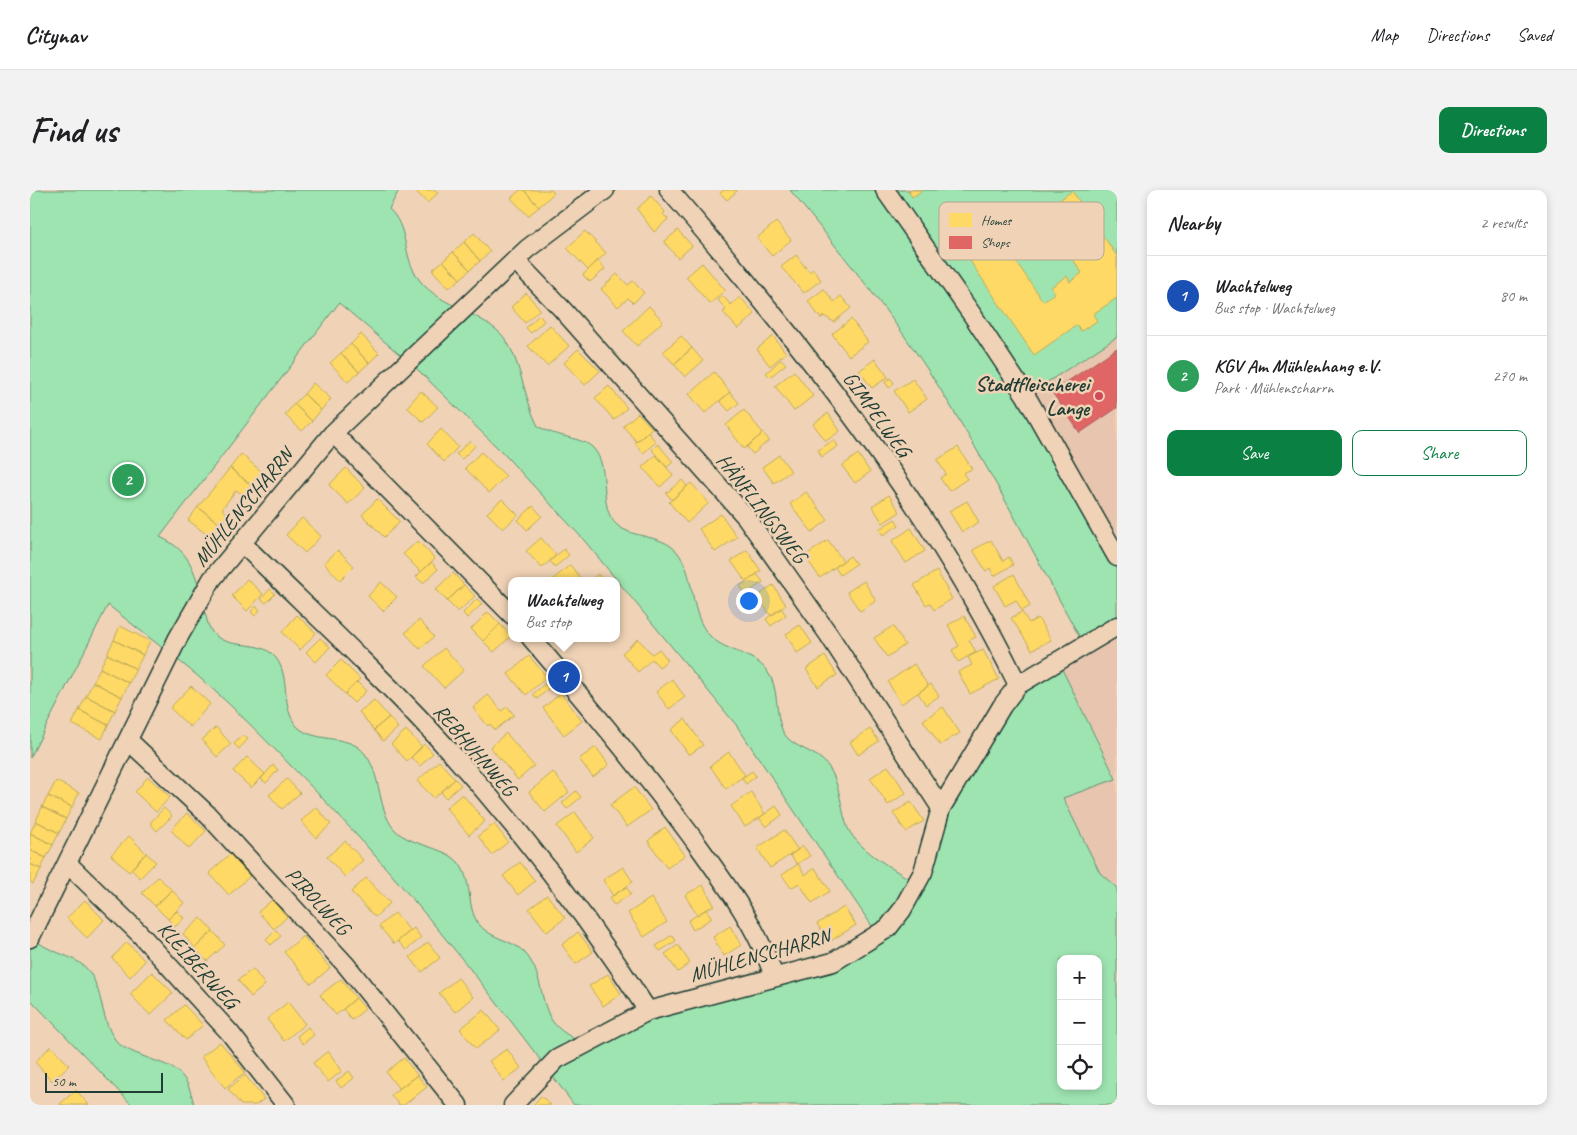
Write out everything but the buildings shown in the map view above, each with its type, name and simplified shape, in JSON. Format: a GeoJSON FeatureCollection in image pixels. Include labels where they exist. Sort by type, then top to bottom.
{"type":"FeatureCollection","features":[{"type":"Feature","properties":{"kind":"street","name":"MÜHLENSCHARRN"},"geometry":{"type":"LineString","coordinates":[[30,938],[129,741],[178,638],[212,579],[333,432],[515,260],[605,190]]}},
{"type":"Feature","properties":{"kind":"street","name":"GIMPELWEG"},"geometry":{"type":"LineString","coordinates":[[668,190],[717,246],[821,375],[896,477],[966,584],[1018,685]]}},
{"type":"Feature","properties":{"kind":"street"},"geometry":{"type":"LineString","coordinates":[[885,190],[1026,396],[1117,557]]}},
{"type":"Feature","properties":{"kind":"street","name":"HÄNFLINGSWEG"},"geometry":{"type":"LineString","coordinates":[[515,260],[562,309],[746,517],[829,635],[941,808]]}},
{"type":"Feature","properties":{"kind":"street"},"geometry":{"type":"LineString","coordinates":[[333,432],[508,611]]}},
{"type":"Feature","properties":{"kind":"street","name":"REBHUHNWEG"},"geometry":{"type":"LineString","coordinates":[[242,543],[365,662],[452,754],[522,838],[599,936],[648,1011]]}},
{"type":"Feature","properties":{"kind":"street"},"geometry":{"type":"LineString","coordinates":[[1018,685],[1117,626]]}},
{"type":"Feature","properties":{"kind":"street"},"geometry":{"type":"LineString","coordinates":[[534,642],[634,760],[718,873],[768,958],[774,977]]}},
{"type":"Feature","properties":{"kind":"street","name":"MÜHLENSCHARRN"},"geometry":{"type":"LineString","coordinates":[[513,1105],[557,1059],[648,1011],[833,962],[888,928],[902,910],[923,872],[941,808],[1002,706],[1018,685]]}},
{"type":"Feature","properties":{"kind":"street","name":"PIROLWEG"},"geometry":{"type":"LineString","coordinates":[[129,741],[207,814],[346,965],[458,1105]]}},
{"type":"Feature","properties":{"kind":"street","name":"KLEIBERWEG"},"geometry":{"type":"LineString","coordinates":[[68,863],[139,933],[210,1012],[286,1105]]}},
{"type":"Feature","properties":{"kind":"shaded area"},"geometry":{"type":"Polygon","coordinates":[[[1117,337],[1117,557],[1026,396],[1117,337]]]}},
{"type":"Feature","properties":{"kind":"shaded area"},"geometry":{"type":"Polygon","coordinates":[[[1117,626],[1117,888],[1100,873],[1062,797],[1116,778],[1063,670],[1069,654],[1117,626]]]}},
{"type":"Feature","properties":{"kind":"green space"},"geometry":{"type":"Polygon","coordinates":[[[30,190],[399,190],[389,209],[399,224],[416,275],[424,285],[444,301],[480,319],[501,334],[513,353],[538,426],[552,433],[582,441],[593,448],[599,456],[602,466],[607,509],[617,525],[624,530],[667,544],[680,556],[685,565],[695,607],[703,627],[710,636],[723,646],[755,660],[767,671],[774,685],[780,725],[783,732],[792,742],[818,756],[828,766],[837,786],[850,832],[865,849],[886,865],[916,883],[941,808],[1002,706],[1058,661],[1116,779],[1063,798],[1100,873],[1117,888],[1117,1105],[574,1105],[440,931],[368,848],[253,727],[212,688],[108,605],[30,758],[30,190]],[[339,303],[160,537],[180,550],[191,565],[212,632],[218,638],[225,641],[264,649],[277,660],[282,668],[288,707],[295,724],[308,734],[351,743],[358,747],[372,765],[384,809],[394,829],[400,835],[444,852],[458,862],[466,877],[472,909],[478,923],[494,936],[520,948],[525,953],[535,969],[544,1003],[551,1019],[562,1031],[571,1037],[584,1044],[648,1011],[774,977],[878,935],[737,726],[620,584],[620,577],[614,577],[583,539],[503,453],[418,370],[339,303]]]}},
{"type":"Feature","properties":{"kind":"green space"},"geometry":{"type":"Polygon","coordinates":[[[790,190],[1117,190],[1117,337],[1026,396],[1117,557],[1117,626],[1084,645],[957,416],[920,358],[847,261],[790,190]]]}},
{"type":"Feature","properties":{"kind":"green space"},"geometry":{"type":"Polygon","coordinates":[[[30,931],[34,938],[47,948],[72,958],[86,968],[92,976],[100,996],[108,1026],[119,1044],[176,1071],[187,1083],[194,1105],[132,1105],[30,999],[30,931]]]}},
{"type":"Feature","properties":{"kind":"place","name":"Stadtfleischerei Lange"},"geometry":{"type":"Point","coordinates":[1099,396]}},
{"type":"Feature","properties":{"kind":"place","name":"KGV Am Mühlenhang e.V."},"geometry":{"type":"Point","coordinates":[128,480]}},
{"type":"Feature","properties":{"kind":"place","name":"Wachtelweg"},"geometry":{"type":"Point","coordinates":[564,677]}}]}
